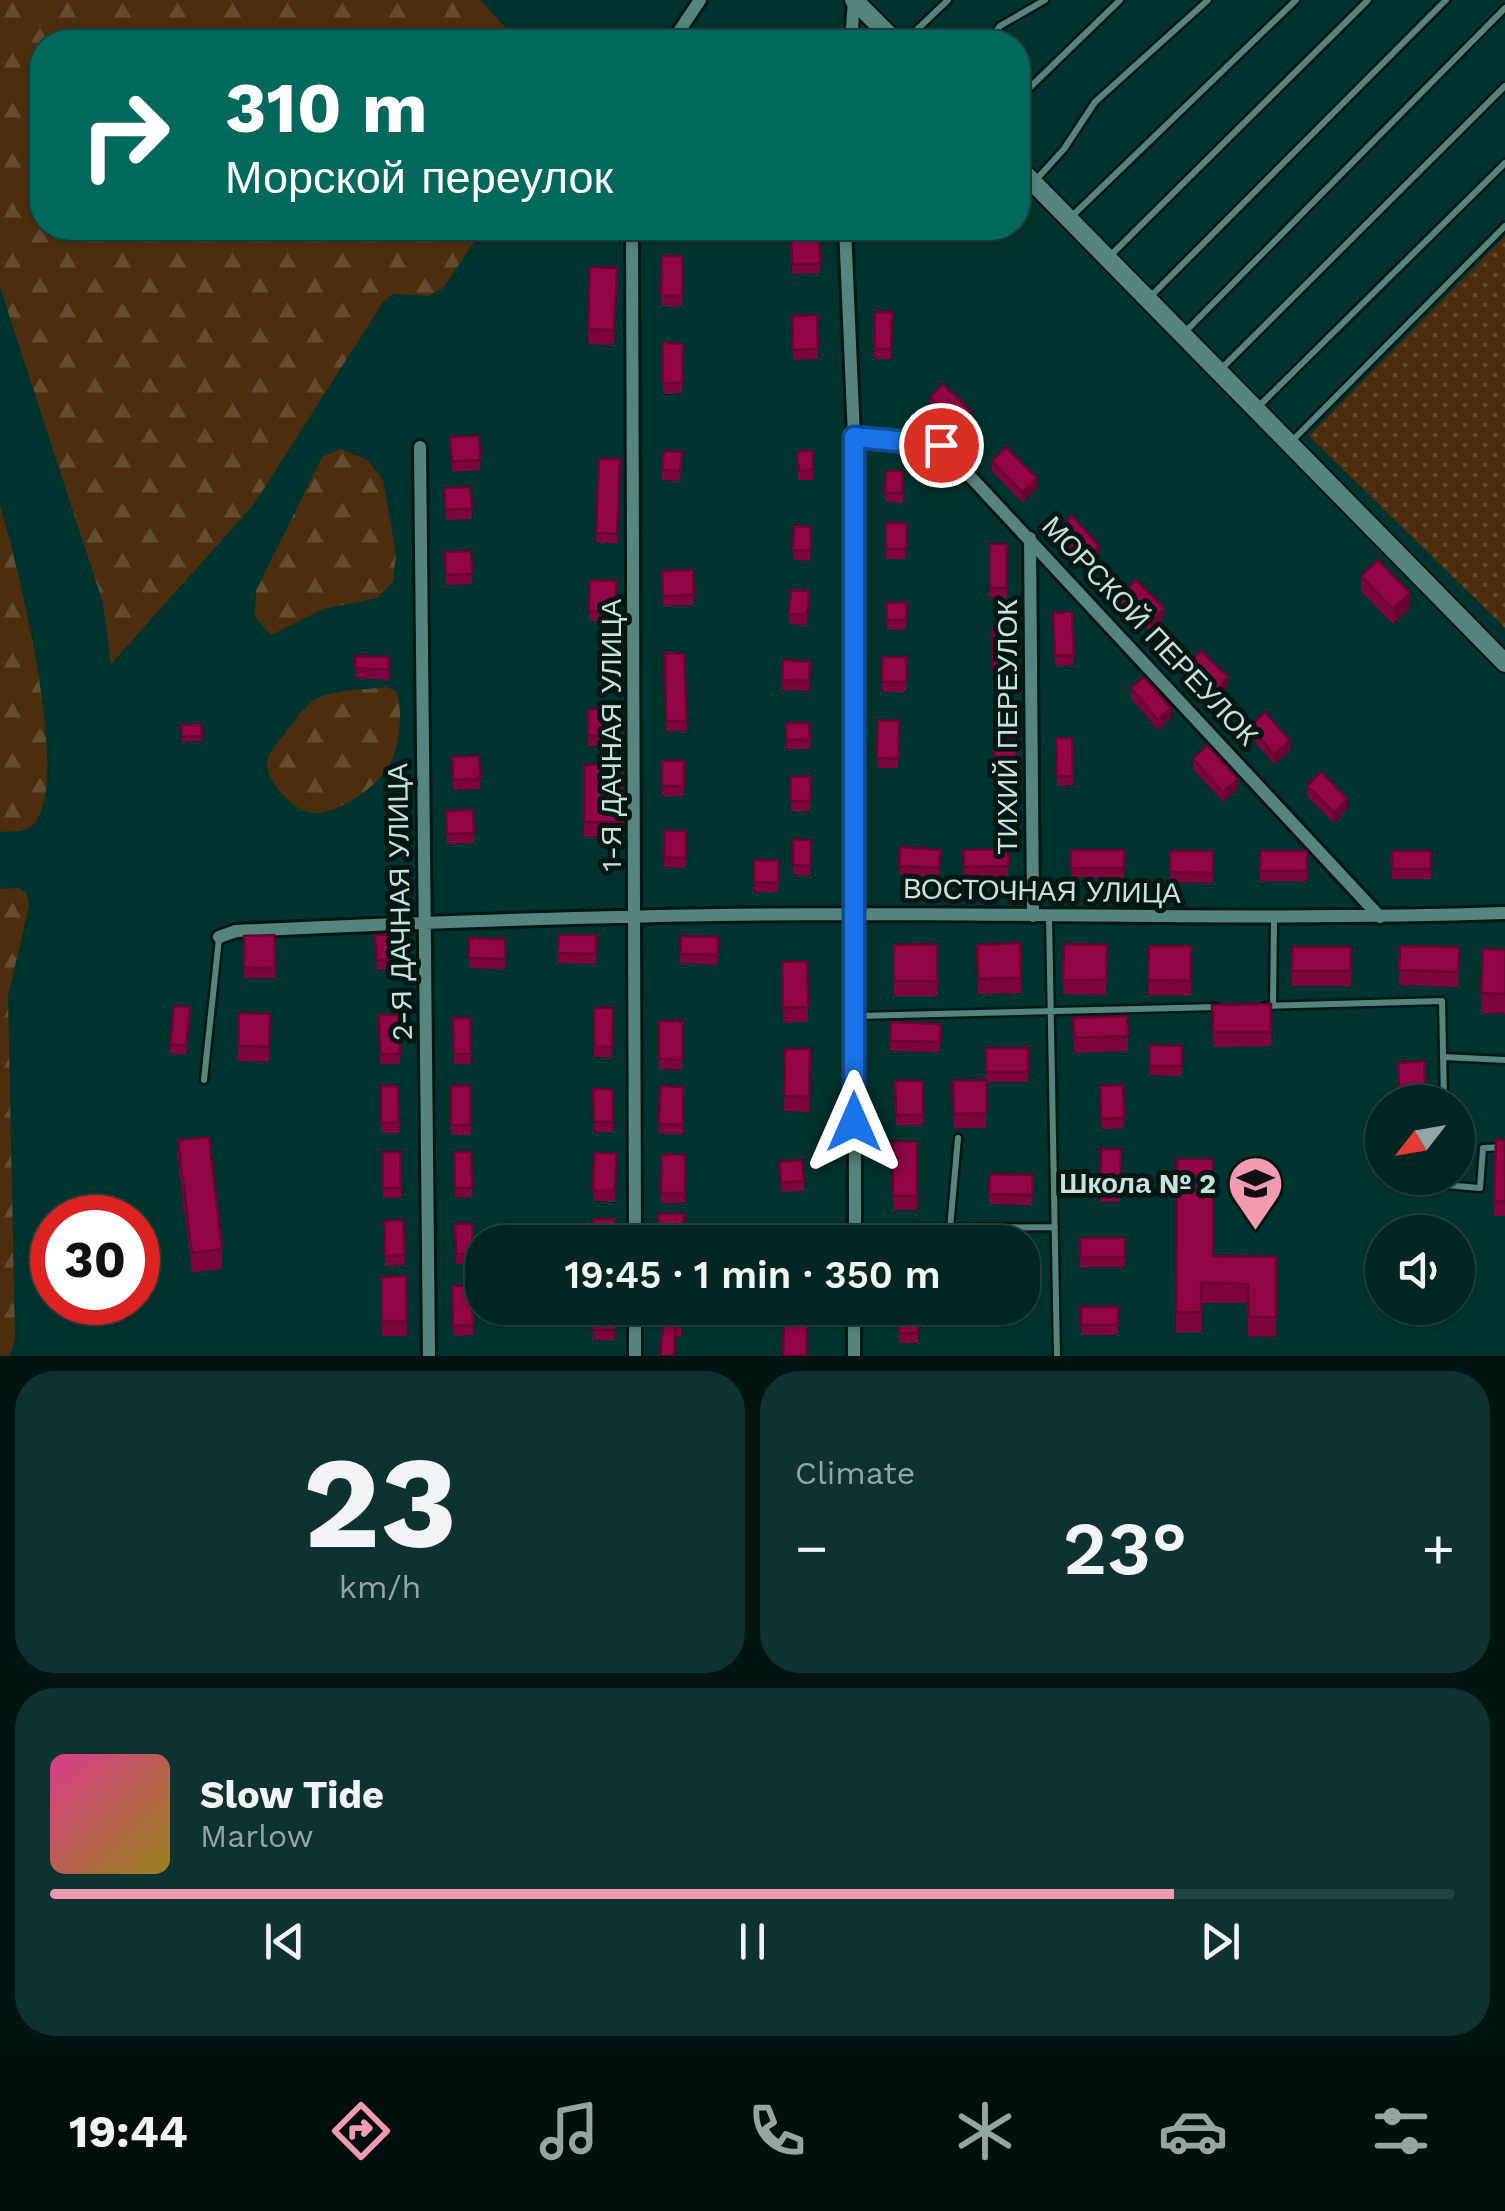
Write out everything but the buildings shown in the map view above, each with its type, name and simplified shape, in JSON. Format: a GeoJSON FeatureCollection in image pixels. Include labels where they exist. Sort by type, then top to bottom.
{"type":"FeatureCollection","features":[{"type":"Feature","properties":{"kind":"main road"},"geometry":{"type":"LineString","coordinates":[[854,0],[884,30]]}},
{"type":"Feature","properties":{"kind":"main road"},"geometry":{"type":"LineString","coordinates":[[1030,179],[1505,663]]}},
{"type":"Feature","properties":{"kind":"street"},"geometry":{"type":"LineString","coordinates":[[680,30],[700,0]]}},
{"type":"Feature","properties":{"kind":"street"},"geometry":{"type":"LineString","coordinates":[[852,30],[854,0]]}},
{"type":"Feature","properties":{"kind":"street","name":"1-Я ДАЧНАЯ УЛИЦА"},"geometry":{"type":"LineString","coordinates":[[632,240],[638,919],[636,1225]]}},
{"type":"Feature","properties":{"kind":"street"},"geometry":{"type":"LineString","coordinates":[[846,240],[854,437],[855,1225]]}},
{"type":"Feature","properties":{"kind":"street","name":"МОРСКОЙ ПЕРЕУЛОК"},"geometry":{"type":"LineString","coordinates":[[854,437],[941,445],[1380,917]]}},
{"type":"Feature","properties":{"kind":"street","name":"2-Я ДАЧНАЯ УЛИЦА"},"geometry":{"type":"LineString","coordinates":[[420,447],[429,1356]]}},
{"type":"Feature","properties":{"kind":"street","name":"ТИХИЙ ПЕРЕУЛОК"},"geometry":{"type":"LineString","coordinates":[[1030,538],[1033,916]]}},
{"type":"Feature","properties":{"kind":"street","name":"ВОСТОЧНАЯ УЛИЦА"},"geometry":{"type":"LineString","coordinates":[[220,936],[236,931],[426,922],[852,914],[1274,919],[1505,913]]}},
{"type":"Feature","properties":{"kind":"street"},"geometry":{"type":"LineString","coordinates":[[634,1356],[635,1325]]}},
{"type":"Feature","properties":{"kind":"street"},"geometry":{"type":"LineString","coordinates":[[854,1325],[854,1356]]}},
{"type":"Feature","properties":{"kind":"lane"},"geometry":{"type":"LineString","coordinates":[[917,30],[948,0]]}},
{"type":"Feature","properties":{"kind":"lane"},"geometry":{"type":"LineString","coordinates":[[997,30],[1046,0]]}},
{"type":"Feature","properties":{"kind":"lane"},"geometry":{"type":"LineString","coordinates":[[1030,87],[1120,0]]}},
{"type":"Feature","properties":{"kind":"lane"},"geometry":{"type":"LineString","coordinates":[[1034,183],[1064,149],[1096,102],[1208,0]]}},
{"type":"Feature","properties":{"kind":"lane"},"geometry":{"type":"LineString","coordinates":[[1069,219],[1296,0]]}},
{"type":"Feature","properties":{"kind":"lane"},"geometry":{"type":"LineString","coordinates":[[1108,258],[1368,0]]}},
{"type":"Feature","properties":{"kind":"lane"},"geometry":{"type":"LineString","coordinates":[[1148,299],[1446,0]]}},
{"type":"Feature","properties":{"kind":"lane"},"geometry":{"type":"LineString","coordinates":[[1183,335],[1505,8]]}},
{"type":"Feature","properties":{"kind":"lane"},"geometry":{"type":"LineString","coordinates":[[1219,372],[1505,86]]}},
{"type":"Feature","properties":{"kind":"lane"},"geometry":{"type":"LineString","coordinates":[[1256,409],[1505,163]]}},
{"type":"Feature","properties":{"kind":"lane"},"geometry":{"type":"LineString","coordinates":[[1290,444],[1505,226]]}},
{"type":"Feature","properties":{"kind":"lane"},"geometry":{"type":"LineString","coordinates":[[1048,916],[1057,1356]]}},
{"type":"Feature","properties":{"kind":"lane"},"geometry":{"type":"LineString","coordinates":[[1273,1006],[1274,919]]}},
{"type":"Feature","properties":{"kind":"lane"},"geometry":{"type":"LineString","coordinates":[[204,1080],[220,936]]}},
{"type":"Feature","properties":{"kind":"lane"},"geometry":{"type":"LineString","coordinates":[[1255,1006],[1442,1002],[1444,1085]]}},
{"type":"Feature","properties":{"kind":"lane"},"geometry":{"type":"LineString","coordinates":[[854,1016],[1236,1006]]}},
{"type":"Feature","properties":{"kind":"lane"},"geometry":{"type":"LineString","coordinates":[[1443,1057],[1505,1060]]}},
{"type":"Feature","properties":{"kind":"lane"},"geometry":{"type":"LineString","coordinates":[[950,1225],[958,1138]]}},
{"type":"Feature","properties":{"kind":"lane"},"geometry":{"type":"LineString","coordinates":[[1475,1188],[1480,1188],[1483,1148],[1505,1147]]}},
{"type":"Feature","properties":{"kind":"lane"},"geometry":{"type":"LineString","coordinates":[[1040,1227],[1054,1227]]}},
{"type":"Feature","properties":{"kind":"green space"},"geometry":{"type":"Polygon","coordinates":[[[0,0],[480,0],[505,27],[506,30],[30,30],[30,240],[475,240],[443,288],[429,296],[393,294],[383,302],[254,504],[111,664],[103,603],[0,287],[0,0]]]}},
{"type":"Feature","properties":{"kind":"green space"},"geometry":{"type":"Polygon","coordinates":[[[1505,236],[1505,628],[1309,436],[1505,236]]]}},
{"type":"Feature","properties":{"kind":"green space"},"geometry":{"type":"Polygon","coordinates":[[[341,449],[367,460],[383,480],[396,554],[393,582],[377,598],[323,609],[271,635],[255,617],[256,591],[322,457],[341,449]]]}},
{"type":"Feature","properties":{"kind":"green space"},"geometry":{"type":"Polygon","coordinates":[[[0,505],[38,673],[47,770],[43,806],[30,827],[0,832],[0,505]]]}},
{"type":"Feature","properties":{"kind":"green space"},"geometry":{"type":"Polygon","coordinates":[[[386,687],[396,691],[400,718],[395,749],[384,774],[333,810],[312,813],[290,802],[272,780],[267,765],[274,747],[300,714],[326,695],[386,687]]]}},
{"type":"Feature","properties":{"kind":"green space"},"geometry":{"type":"Polygon","coordinates":[[[19,888],[27,894],[29,906],[8,996],[15,1339],[10,1356],[0,1356],[0,889],[19,888]]]}},
{"type":"Feature","properties":{"kind":"place","name":"Школа № 2"},"geometry":{"type":"Point","coordinates":[1255,1232]}},
{"type":"Feature","properties":{"kind":"route"},"geometry":{"type":"LineString","coordinates":[[854,1122],[854,437],[941,445]]}}]}
